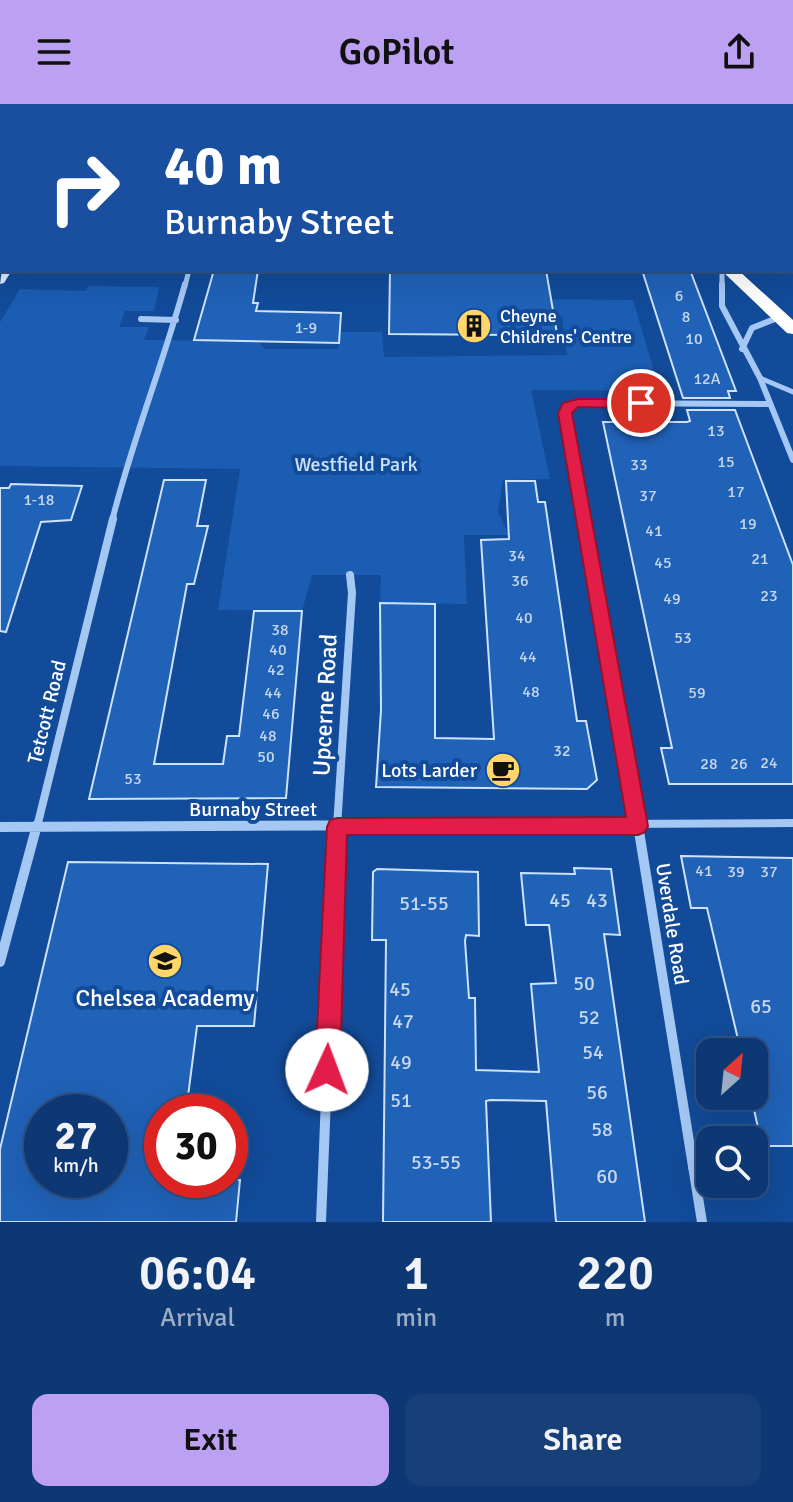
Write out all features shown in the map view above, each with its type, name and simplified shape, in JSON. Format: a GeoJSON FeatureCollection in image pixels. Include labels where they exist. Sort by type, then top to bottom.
{"type":"FeatureCollection","features":[{"type":"Feature","properties":{"kind":"highway"},"geometry":{"type":"LineString","coordinates":[[731,272],[786,323]]}},
{"type":"Feature","properties":{"kind":"street"},"geometry":{"type":"LineString","coordinates":[[141,319],[176,320],[188,272]]}},
{"type":"Feature","properties":{"kind":"street"},"geometry":{"type":"LineString","coordinates":[[722,272],[722,306],[760,378],[793,460]]}},
{"type":"Feature","properties":{"kind":"street","name":"Tetcott Road"},"geometry":{"type":"LineString","coordinates":[[0,962],[37,826],[125,469],[176,320]]}},
{"type":"Feature","properties":{"kind":"street"},"geometry":{"type":"LineString","coordinates":[[742,349],[752,328],[786,323]]}},
{"type":"Feature","properties":{"kind":"street","name":"Uverdale Road"},"geometry":{"type":"LineString","coordinates":[[702,1222],[638,826],[565,413],[568,406],[578,403],[769,404]]}},
{"type":"Feature","properties":{"kind":"street","name":"Upcerne Road"},"geometry":{"type":"LineString","coordinates":[[321,1222],[337,827],[352,593],[350,575]]}},
{"type":"Feature","properties":{"kind":"street","name":"Burnaby Street"},"geometry":{"type":"LineString","coordinates":[[0,827],[793,823]]}},
{"type":"Feature","properties":{"kind":"lane"},"geometry":{"type":"LineString","coordinates":[[760,378],[793,392]]}},
{"type":"Feature","properties":{"kind":"green space","name":"Westfield Park"},"geometry":{"type":"Polygon","coordinates":[[[89,286],[159,287],[154,311],[125,311],[119,327],[149,327],[144,340],[259,341],[265,349],[338,349],[340,332],[382,332],[384,357],[567,355],[562,317],[528,303],[538,299],[633,300],[660,391],[531,390],[550,479],[503,480],[498,512],[509,535],[464,535],[467,604],[380,603],[381,575],[312,575],[302,611],[218,610],[240,469],[0,466],[0,322],[20,289],[85,291],[89,286]]]}},
{"type":"Feature","properties":{"kind":"building"},"geometry":{"type":"Polygon","coordinates":[[[213,272],[258,272],[253,303],[258,303],[256,311],[341,313],[339,343],[194,340],[213,272]]]}},
{"type":"Feature","properties":{"kind":"building"},"geometry":{"type":"Polygon","coordinates":[[[390,272],[546,272],[559,345],[514,345],[513,335],[389,334],[390,272]]]}},
{"type":"Feature","properties":{"kind":"building"},"geometry":{"type":"Polygon","coordinates":[[[643,272],[691,272],[736,391],[728,391],[730,398],[683,398],[643,272]]]}},
{"type":"Feature","properties":{"kind":"building"},"geometry":{"type":"Polygon","coordinates":[[[687,410],[735,410],[793,565],[793,784],[669,784],[661,748],[672,748],[603,422],[687,422],[690,421],[687,410]]]}},
{"type":"Feature","properties":{"kind":"building"},"geometry":{"type":"Polygon","coordinates":[[[164,480],[206,480],[197,526],[208,526],[194,584],[187,584],[154,764],[223,764],[227,736],[239,736],[254,611],[302,611],[286,798],[89,799],[164,480]]]}},
{"type":"Feature","properties":{"kind":"building"},"geometry":{"type":"Polygon","coordinates":[[[506,481],[535,481],[538,502],[545,502],[577,721],[586,721],[597,780],[587,789],[376,787],[381,710],[380,603],[435,604],[435,738],[494,739],[481,540],[509,539],[506,481]]]}},
{"type":"Feature","properties":{"kind":"building"},"geometry":{"type":"Polygon","coordinates":[[[11,484],[82,486],[71,520],[41,522],[6,632],[0,631],[0,488],[9,488],[11,484]]]}},
{"type":"Feature","properties":{"kind":"building"},"geometry":{"type":"Polygon","coordinates":[[[681,856],[793,858],[793,1146],[768,1146],[768,1126],[758,1126],[754,1110],[768,1110],[768,1038],[738,1038],[707,908],[691,908],[681,856]]]}},
{"type":"Feature","properties":{"kind":"building","name":"Chelsea Academy"},"geometry":{"type":"Polygon","coordinates":[[[68,862],[268,864],[254,1026],[197,1026],[188,1094],[144,1094],[144,1198],[238,1198],[236,1222],[0,1222],[0,1149],[68,862]]]}},
{"type":"Feature","properties":{"kind":"building"},"geometry":{"type":"Polygon","coordinates":[[[574,868],[611,869],[620,935],[604,934],[645,1222],[556,1222],[546,1101],[490,1100],[486,1101],[491,1222],[383,1222],[386,940],[372,940],[373,872],[377,869],[478,872],[479,936],[466,935],[465,941],[469,998],[475,998],[476,1070],[539,1072],[531,984],[556,983],[549,925],[526,925],[521,873],[575,874],[574,868]]]}},
{"type":"Feature","properties":{"kind":"place","name":"Cheyne Childrens' Centre"},"geometry":{"type":"Point","coordinates":[474,326]}},
{"type":"Feature","properties":{"kind":"place","name":"Lots Larder"},"geometry":{"type":"Point","coordinates":[503,770]}},
{"type":"Feature","properties":{"kind":"place","name":"Chelsea Academy"},"geometry":{"type":"Point","coordinates":[165,961]}},
{"type":"Feature","properties":{"kind":"route"},"geometry":{"type":"LineString","coordinates":[[327,1070],[337,827],[638,826],[565,413],[568,406],[578,403],[641,403]]}}]}
